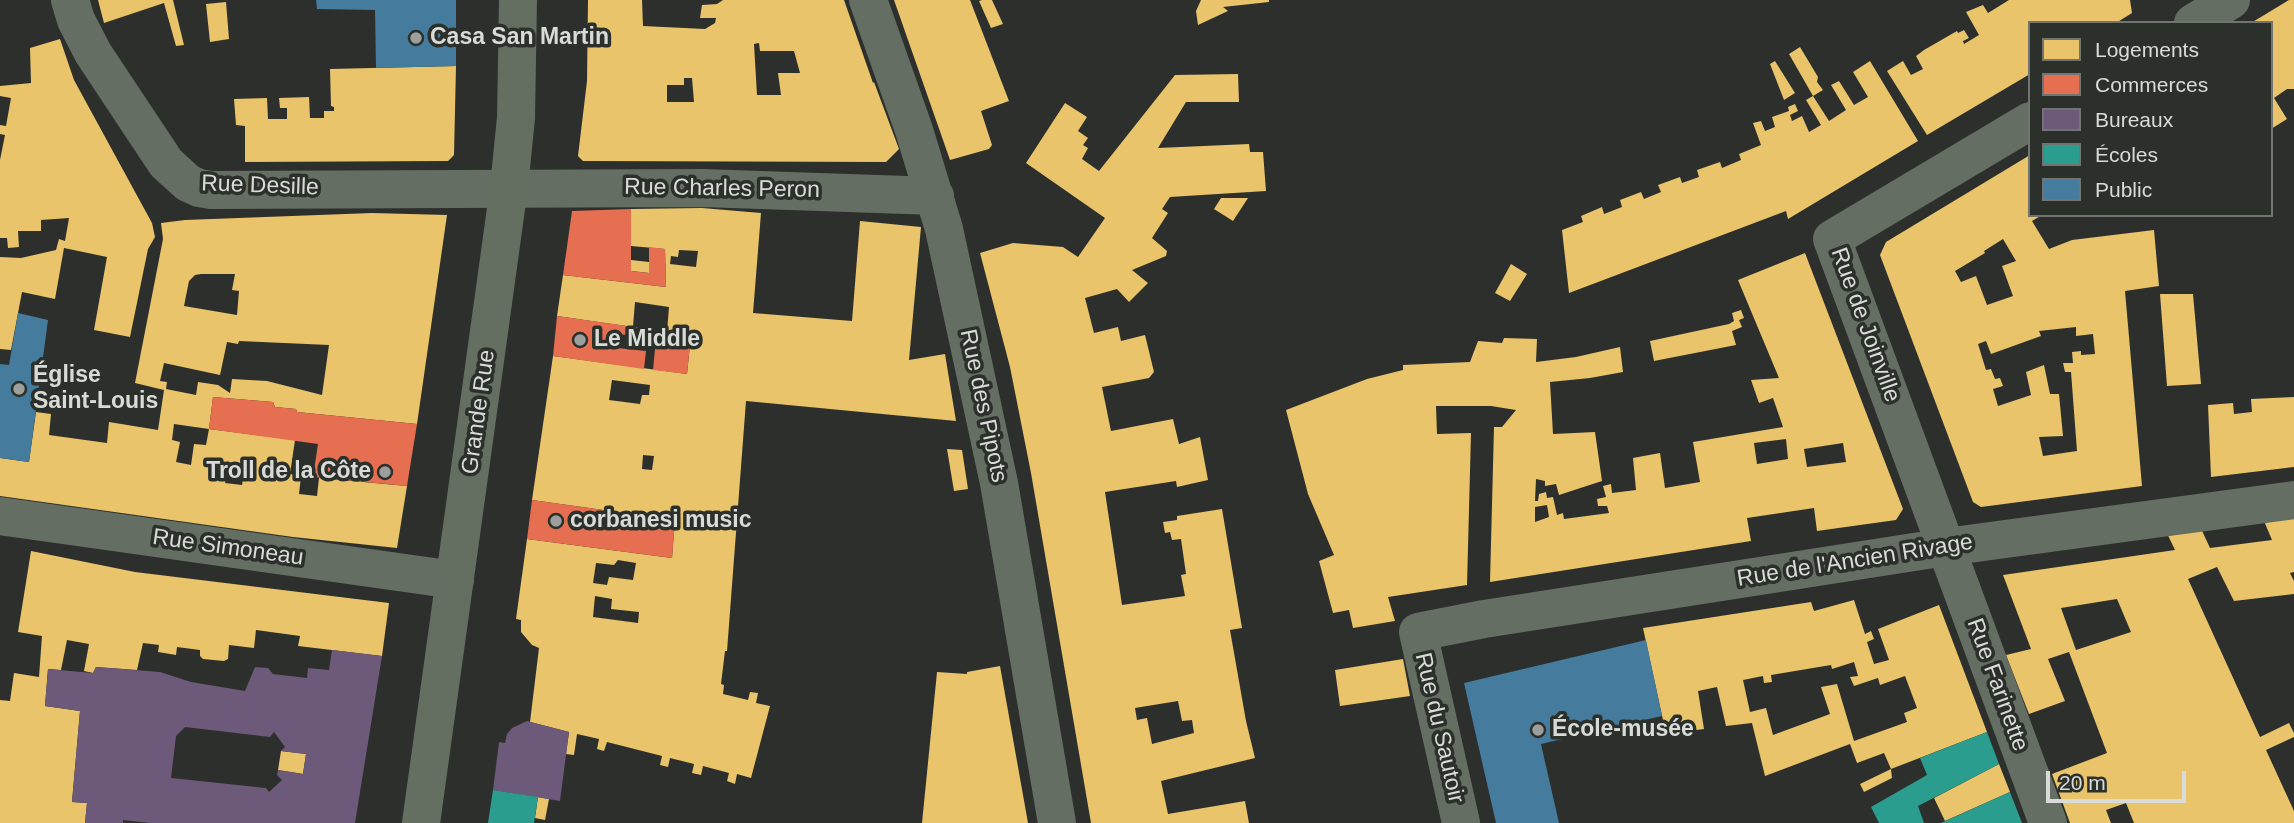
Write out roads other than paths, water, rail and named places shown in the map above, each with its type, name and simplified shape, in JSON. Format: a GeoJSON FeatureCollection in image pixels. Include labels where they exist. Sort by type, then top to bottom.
{"type":"FeatureCollection","features":[{"type":"Feature","properties":{"kind":"main road","name":"Grande Rue"},"geometry":{"type":"LineString","coordinates":[[421,823],[509,187],[516,118],[518,0]]}},
{"type":"Feature","properties":{"kind":"street","name":"Rue Desille"},"geometry":{"type":"LineString","coordinates":[[70,0],[76,20],[93,53],[166,163],[188,183],[211,190],[509,187]]}},
{"type":"Feature","properties":{"kind":"street","name":"Rue des Pipots"},"geometry":{"type":"LineString","coordinates":[[868,0],[915,130],[935,196],[970,343],[999,483],[1058,823]]}},
{"type":"Feature","properties":{"kind":"street"},"geometry":{"type":"LineString","coordinates":[[2196,21],[2231,0]]}},
{"type":"Feature","properties":{"kind":"street","name":"Rue de Joinville"},"geometry":{"type":"LineString","coordinates":[[1946,547],[1832,239],[2028,122]]}},
{"type":"Feature","properties":{"kind":"street","name":"Rue Charles Peron"},"geometry":{"type":"LineString","coordinates":[[509,187],[713,188],[935,196]]}},
{"type":"Feature","properties":{"kind":"street","name":"Rue de l'Ancien Rivage"},"geometry":{"type":"LineString","coordinates":[[1418,632],[1484,619],[1946,547],[2294,500]]}},
{"type":"Feature","properties":{"kind":"street","name":"Rue Simoneau"},"geometry":{"type":"LineString","coordinates":[[0,516],[455,580]]}},
{"type":"Feature","properties":{"kind":"street","name":"Rue Farinette"},"geometry":{"type":"LineString","coordinates":[[1946,547],[2048,823]]}},
{"type":"Feature","properties":{"kind":"street","name":"Rue du Sautoir"},"geometry":{"type":"LineString","coordinates":[[1418,632],[1461,823]]}},
{"type":"Feature","properties":{"kind":"place","name":"Casa San Martin"},"geometry":{"type":"Point","coordinates":[416,38]}},
{"type":"Feature","properties":{"kind":"place","name":"Le Middle"},"geometry":{"type":"Point","coordinates":[580,340]}},
{"type":"Feature","properties":{"kind":"place","name":"Église Saint-Louis"},"geometry":{"type":"Point","coordinates":[19,389]}},
{"type":"Feature","properties":{"kind":"place","name":"Troll de la Côte"},"geometry":{"type":"Point","coordinates":[385,472]}},
{"type":"Feature","properties":{"kind":"place","name":"corbanesi music"},"geometry":{"type":"Point","coordinates":[556,521]}},
{"type":"Feature","properties":{"kind":"place","name":"École-musée"},"geometry":{"type":"Point","coordinates":[1538,730]}}]}
